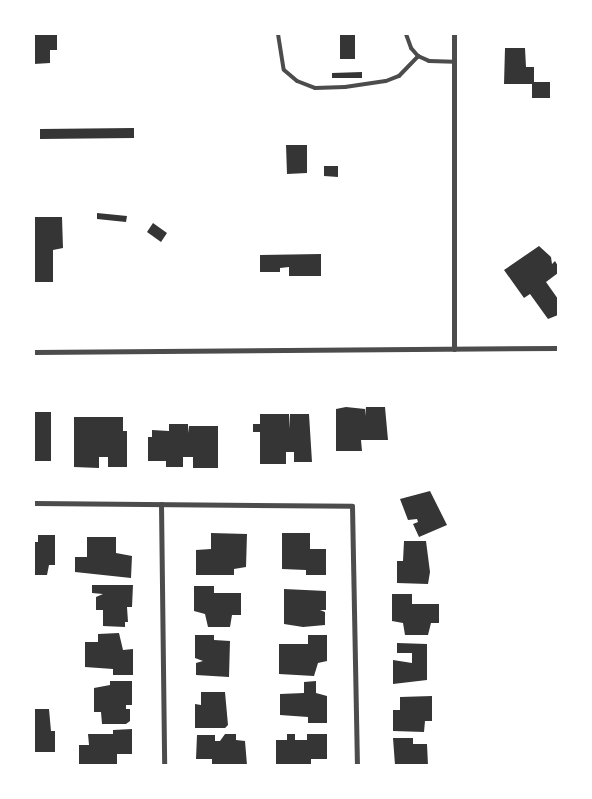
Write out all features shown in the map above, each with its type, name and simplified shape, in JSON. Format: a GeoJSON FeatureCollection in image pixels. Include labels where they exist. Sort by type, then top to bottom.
{"type":"FeatureCollection","features":[{"type":"Feature","properties":{"kind":"street"},"geometry":{"type":"LineString","coordinates":[[454,34],[454,349]]}},
{"type":"Feature","properties":{"kind":"street"},"geometry":{"type":"LineString","coordinates":[[34,352],[558,348]]}},
{"type":"Feature","properties":{"kind":"street"},"geometry":{"type":"LineString","coordinates":[[34,503],[352,506],[357,765]]}},
{"type":"Feature","properties":{"kind":"street"},"geometry":{"type":"LineString","coordinates":[[161,504],[164,765]]}},
{"type":"Feature","properties":{"kind":"lane"},"geometry":{"type":"LineString","coordinates":[[278,34],[284,70],[297,81],[315,88],[345,87],[399,76],[418,56]]}},
{"type":"Feature","properties":{"kind":"lane"},"geometry":{"type":"LineString","coordinates":[[406,34],[410,48],[418,56],[429,61],[454,62]]}},
{"type":"Feature","properties":{"kind":"building"},"geometry":{"type":"Polygon","coordinates":[[[34,34],[57,34],[57,50],[50,50],[50,63],[34,64],[34,34]]]}},
{"type":"Feature","properties":{"kind":"building"},"geometry":{"type":"Polygon","coordinates":[[[340,34],[355,34],[355,59],[340,59],[340,34]]]}},
{"type":"Feature","properties":{"kind":"building"},"geometry":{"type":"Polygon","coordinates":[[[505,48],[525,48],[526,67],[534,67],[534,82],[550,82],[550,98],[532,98],[532,84],[504,84],[505,48]]]}},
{"type":"Feature","properties":{"kind":"building"},"geometry":{"type":"Polygon","coordinates":[[[362,72],[362,78],[332,78],[332,73],[362,72]]]}},
{"type":"Feature","properties":{"kind":"building"},"geometry":{"type":"Polygon","coordinates":[[[134,128],[134,138],[40,139],[40,129],[134,128]]]}},
{"type":"Feature","properties":{"kind":"building"},"geometry":{"type":"Polygon","coordinates":[[[286,145],[307,145],[307,173],[287,174],[286,145]]]}},
{"type":"Feature","properties":{"kind":"building"},"geometry":{"type":"Polygon","coordinates":[[[324,166],[338,166],[338,177],[324,176],[324,166]]]}},
{"type":"Feature","properties":{"kind":"building"},"geometry":{"type":"Polygon","coordinates":[[[97,213],[127,216],[126,222],[97,219],[97,213]]]}},
{"type":"Feature","properties":{"kind":"building"},"geometry":{"type":"Polygon","coordinates":[[[34,217],[62,217],[63,248],[53,250],[53,282],[34,282],[34,217]]]}},
{"type":"Feature","properties":{"kind":"building"},"geometry":{"type":"Polygon","coordinates":[[[153,223],[167,233],[161,242],[147,232],[153,223]]]}},
{"type":"Feature","properties":{"kind":"building"},"geometry":{"type":"Polygon","coordinates":[[[539,246],[551,257],[552,264],[555,261],[558,266],[558,273],[546,282],[558,299],[558,315],[548,319],[530,294],[524,298],[504,270],[539,246]]]}},
{"type":"Feature","properties":{"kind":"building"},"geometry":{"type":"Polygon","coordinates":[[[321,254],[321,276],[289,276],[289,267],[280,268],[280,272],[260,272],[260,255],[321,254]]]}},
{"type":"Feature","properties":{"kind":"building"},"geometry":{"type":"Polygon","coordinates":[[[346,407],[365,409],[365,416],[366,407],[385,407],[388,440],[361,440],[362,451],[336,451],[336,409],[346,407]]]}},
{"type":"Feature","properties":{"kind":"building"},"geometry":{"type":"Polygon","coordinates":[[[34,412],[51,412],[51,461],[34,461],[34,412]]]}},
{"type":"Feature","properties":{"kind":"building"},"geometry":{"type":"Polygon","coordinates":[[[260,414],[289,414],[289,429],[290,414],[309,414],[312,462],[294,462],[294,452],[286,452],[286,464],[260,464],[260,432],[253,432],[253,424],[260,424],[260,414]]]}},
{"type":"Feature","properties":{"kind":"building"},"geometry":{"type":"Polygon","coordinates":[[[74,417],[123,417],[123,431],[127,431],[127,467],[108,467],[108,457],[99,457],[99,468],[74,467],[74,417]]]}},
{"type":"Feature","properties":{"kind":"building"},"geometry":{"type":"Polygon","coordinates":[[[169,424],[188,424],[188,433],[189,426],[218,426],[218,468],[193,468],[193,457],[183,457],[183,467],[166,467],[166,461],[148,461],[148,437],[152,437],[152,430],[169,431],[169,424]]]}},
{"type":"Feature","properties":{"kind":"building"},"geometry":{"type":"Polygon","coordinates":[[[430,491],[447,525],[419,537],[413,524],[418,522],[417,519],[408,520],[400,499],[430,491]]]}},
{"type":"Feature","properties":{"kind":"building"},"geometry":{"type":"Polygon","coordinates":[[[211,533],[247,534],[246,567],[234,569],[234,575],[196,575],[196,550],[211,549],[211,533]]]}},
{"type":"Feature","properties":{"kind":"building"},"geometry":{"type":"Polygon","coordinates":[[[282,533],[310,533],[310,549],[326,549],[326,575],[306,575],[306,570],[282,569],[282,533]]]}},
{"type":"Feature","properties":{"kind":"building"},"geometry":{"type":"Polygon","coordinates":[[[38,535],[55,535],[55,565],[49,565],[47,575],[34,575],[34,542],[38,542],[38,535]]]}},
{"type":"Feature","properties":{"kind":"building"},"geometry":{"type":"Polygon","coordinates":[[[87,537],[116,537],[116,553],[132,556],[131,578],[75,572],[75,557],[87,557],[87,537]]]}},
{"type":"Feature","properties":{"kind":"building"},"geometry":{"type":"Polygon","coordinates":[[[404,541],[426,541],[430,572],[428,584],[397,583],[397,561],[403,561],[404,541]]]}},
{"type":"Feature","properties":{"kind":"building"},"geometry":{"type":"Polygon","coordinates":[[[92,585],[133,585],[132,607],[127,607],[128,622],[125,622],[125,627],[103,626],[103,610],[96,610],[96,597],[103,594],[92,593],[92,585]]]}},
{"type":"Feature","properties":{"kind":"building"},"geometry":{"type":"Polygon","coordinates":[[[194,586],[214,586],[214,593],[241,593],[241,615],[232,615],[230,627],[208,627],[205,614],[194,611],[194,586]]]}},
{"type":"Feature","properties":{"kind":"building"},"geometry":{"type":"Polygon","coordinates":[[[284,589],[326,591],[326,610],[320,610],[325,612],[325,625],[303,627],[284,624],[284,589]]]}},
{"type":"Feature","properties":{"kind":"building"},"geometry":{"type":"Polygon","coordinates":[[[392,594],[412,594],[412,604],[439,604],[439,623],[431,623],[428,635],[405,635],[403,623],[392,621],[392,594]]]}},
{"type":"Feature","properties":{"kind":"building"},"geometry":{"type":"Polygon","coordinates":[[[119,633],[123,650],[133,649],[133,675],[113,675],[113,669],[85,667],[85,642],[98,642],[98,634],[119,633]]]}},
{"type":"Feature","properties":{"kind":"building"},"geometry":{"type":"Polygon","coordinates":[[[195,635],[214,635],[214,640],[230,641],[229,677],[196,675],[196,663],[203,661],[195,658],[195,635]]]}},
{"type":"Feature","properties":{"kind":"building"},"geometry":{"type":"Polygon","coordinates":[[[308,635],[327,635],[327,661],[318,663],[314,676],[279,674],[279,644],[308,644],[308,635]]]}},
{"type":"Feature","properties":{"kind":"building"},"geometry":{"type":"Polygon","coordinates":[[[397,643],[427,644],[427,680],[393,684],[393,660],[412,663],[412,653],[397,653],[397,643]]]}},
{"type":"Feature","properties":{"kind":"building"},"geometry":{"type":"Polygon","coordinates":[[[110,681],[132,681],[132,705],[126,705],[126,709],[130,709],[130,721],[126,724],[102,724],[101,712],[94,712],[94,688],[110,685],[110,681]]]}},
{"type":"Feature","properties":{"kind":"building"},"geometry":{"type":"Polygon","coordinates":[[[316,681],[316,693],[327,696],[327,723],[308,723],[308,717],[280,715],[280,694],[304,693],[304,682],[316,681]]]}},
{"type":"Feature","properties":{"kind":"building"},"geometry":{"type":"Polygon","coordinates":[[[201,692],[225,692],[228,725],[225,728],[195,728],[195,704],[201,705],[201,692]]]}},
{"type":"Feature","properties":{"kind":"building"},"geometry":{"type":"Polygon","coordinates":[[[432,696],[432,721],[425,721],[424,732],[393,731],[393,710],[400,710],[400,697],[432,696]]]}},
{"type":"Feature","properties":{"kind":"building"},"geometry":{"type":"Polygon","coordinates":[[[35,709],[49,709],[51,731],[55,731],[55,752],[34,752],[35,709]]]}},
{"type":"Feature","properties":{"kind":"building"},"geometry":{"type":"Polygon","coordinates":[[[132,729],[132,754],[117,754],[117,765],[79,765],[79,745],[89,745],[88,734],[113,734],[113,730],[132,729]]]}},
{"type":"Feature","properties":{"kind":"building"},"geometry":{"type":"Polygon","coordinates":[[[225,734],[236,734],[236,740],[245,741],[247,765],[212,765],[212,759],[196,759],[197,735],[215,735],[215,741],[220,741],[225,734]]]}},
{"type":"Feature","properties":{"kind":"building"},"geometry":{"type":"Polygon","coordinates":[[[287,734],[295,734],[295,740],[307,740],[307,734],[327,734],[327,759],[311,759],[311,765],[276,765],[276,740],[287,740],[287,734]]]}},
{"type":"Feature","properties":{"kind":"building"},"geometry":{"type":"Polygon","coordinates":[[[393,738],[413,738],[413,744],[427,744],[428,765],[395,765],[393,738]]]}}]}
